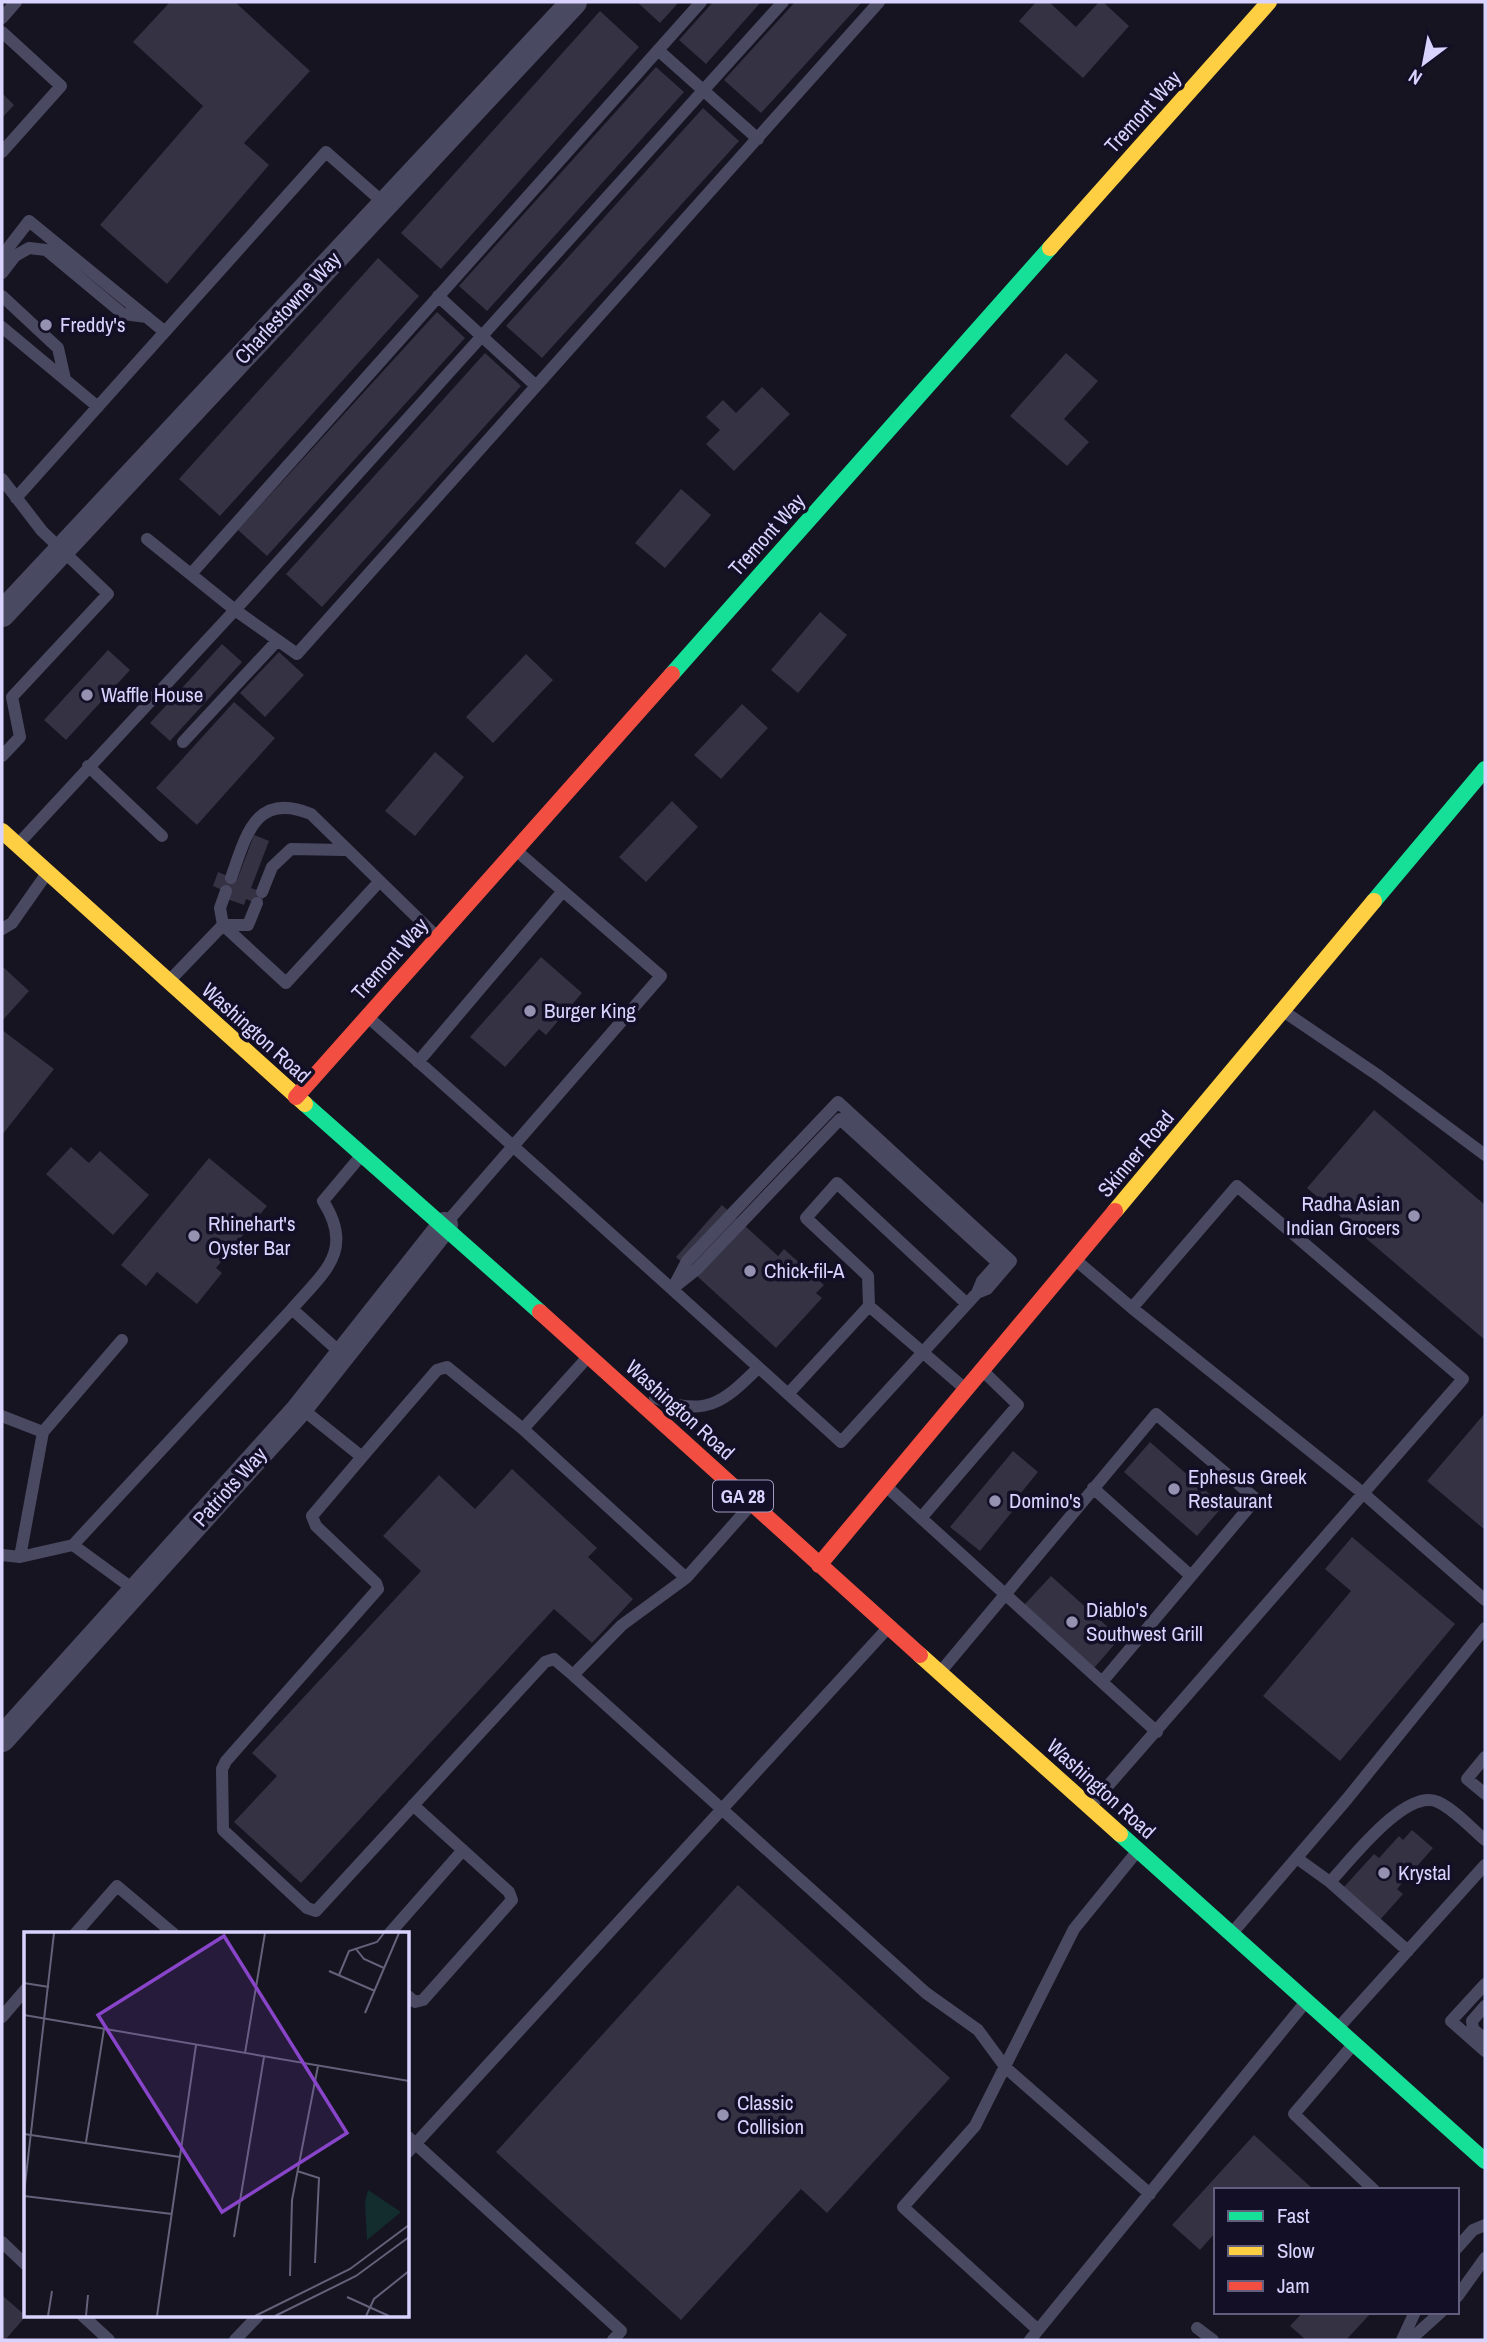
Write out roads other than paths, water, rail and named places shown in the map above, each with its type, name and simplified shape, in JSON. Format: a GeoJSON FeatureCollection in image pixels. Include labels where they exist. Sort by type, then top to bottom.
{"type":"FeatureCollection","features":[{"type":"Feature","properties":{"kind":"street","name":"Charlestowne Way"},"geometry":{"type":"LineString","coordinates":[[2,614],[574,2]]}},
{"type":"Feature","properties":{"kind":"street","name":"Tremont Way"},"geometry":{"type":"LineString","coordinates":[[296,1097],[1269,2]]}},
{"type":"Feature","properties":{"kind":"street","name":"Skinner Road"},"geometry":{"type":"LineString","coordinates":[[819,1565],[1485,769]]}},
{"type":"Feature","properties":{"kind":"street","name":"Washington Road"},"geometry":{"type":"LineString","coordinates":[[2,831],[296,1097],[445,1225],[819,1565],[1485,2161]]}},
{"type":"Feature","properties":{"kind":"street","name":"Patriots Way"},"geometry":{"type":"LineString","coordinates":[[2,1739],[301,1408],[445,1225]]}},
{"type":"Feature","properties":{"kind":"lane"},"geometry":{"type":"LineString","coordinates":[[2,18],[16,2]]}},
{"type":"Feature","properties":{"kind":"lane"},"geometry":{"type":"LineString","coordinates":[[191,574],[701,2]]}},
{"type":"Feature","properties":{"kind":"lane"},"geometry":{"type":"LineString","coordinates":[[17,845],[235,610],[705,92],[783,2]]}},
{"type":"Feature","properties":{"kind":"lane"},"geometry":{"type":"LineString","coordinates":[[147,539],[235,610],[297,654],[879,2]]}},
{"type":"Feature","properties":{"kind":"lane"},"geometry":{"type":"LineString","coordinates":[[2,32],[61,86],[2,152]]}},
{"type":"Feature","properties":{"kind":"lane"},"geometry":{"type":"LineString","coordinates":[[658,50],[758,139]]}},
{"type":"Feature","properties":{"kind":"lane"},"geometry":{"type":"LineString","coordinates":[[16,498],[326,152],[385,204]]}},
{"type":"Feature","properties":{"kind":"lane"},"geometry":{"type":"LineString","coordinates":[[2,256],[29,221],[165,332]]}},
{"type":"Feature","properties":{"kind":"lane"},"geometry":{"type":"LineString","coordinates":[[2,273],[15,257],[29,248],[46,250],[123,314],[148,317]]}},
{"type":"Feature","properties":{"kind":"lane"},"geometry":{"type":"LineString","coordinates":[[2,296],[58,348],[65,379]]}},
{"type":"Feature","properties":{"kind":"lane"},"geometry":{"type":"LineString","coordinates":[[439,296],[535,385]]}},
{"type":"Feature","properties":{"kind":"lane"},"geometry":{"type":"LineString","coordinates":[[2,327],[98,407]]}},
{"type":"Feature","properties":{"kind":"lane"},"geometry":{"type":"LineString","coordinates":[[2,756],[19,737],[12,697],[108,594],[42,531],[3,484]]}},
{"type":"Feature","properties":{"kind":"lane"},"geometry":{"type":"LineString","coordinates":[[183,742],[277,640]]}},
{"type":"Feature","properties":{"kind":"lane"},"geometry":{"type":"LineString","coordinates":[[88,766],[162,836]]}},
{"type":"Feature","properties":{"kind":"lane"},"geometry":{"type":"LineString","coordinates":[[231,878],[251,823],[269,810],[293,807],[311,814],[345,850],[438,937]]}},
{"type":"Feature","properties":{"kind":"lane"},"geometry":{"type":"LineString","coordinates":[[168,982],[223,925],[248,925],[272,867],[291,849],[345,850]]}},
{"type":"Feature","properties":{"kind":"lane"},"geometry":{"type":"LineString","coordinates":[[445,1225],[661,976],[516,850]]}},
{"type":"Feature","properties":{"kind":"lane"},"geometry":{"type":"LineString","coordinates":[[2,929],[12,923],[47,873]]}},
{"type":"Feature","properties":{"kind":"lane"},"geometry":{"type":"LineString","coordinates":[[226,891],[220,908],[223,925],[286,982],[379,882]]}},
{"type":"Feature","properties":{"kind":"lane"},"geometry":{"type":"LineString","coordinates":[[418,1062],[563,891]]}},
{"type":"Feature","properties":{"kind":"lane"},"geometry":{"type":"LineString","coordinates":[[1283,1011],[1379,1076],[1485,1155]]}},
{"type":"Feature","properties":{"kind":"lane"},"geometry":{"type":"LineString","coordinates":[[367,1017],[514,1145],[672,1290],[841,1442],[977,1293],[982,1281],[998,1263],[840,1119],[697,1269],[672,1290]]}},
{"type":"Feature","properties":{"kind":"lane"},"geometry":{"type":"LineString","coordinates":[[2,1555],[20,1557],[73,1545],[292,1309],[333,1262],[338,1239],[334,1218],[323,1201],[363,1154]]}},
{"type":"Feature","properties":{"kind":"lane"},"geometry":{"type":"LineString","coordinates":[[788,1394],[869,1306],[868,1276],[806,1218],[837,1183],[967,1304]]}},
{"type":"Feature","properties":{"kind":"lane"},"geometry":{"type":"LineString","coordinates":[[1089,1807],[1463,1379],[1237,1186],[1132,1308]]}},
{"type":"Feature","properties":{"kind":"lane"},"geometry":{"type":"LineString","coordinates":[[1075,1260],[1364,1494],[1485,1600]]}},
{"type":"Feature","properties":{"kind":"lane"},"geometry":{"type":"LineString","coordinates":[[869,1306],[965,1389]]}},
{"type":"Feature","properties":{"kind":"lane"},"geometry":{"type":"LineString","coordinates":[[292,1309],[343,1355]]}},
{"type":"Feature","properties":{"kind":"lane"},"geometry":{"type":"LineString","coordinates":[[20,1557],[43,1432],[122,1340]]}},
{"type":"Feature","properties":{"kind":"lane"},"geometry":{"type":"LineString","coordinates":[[523,1429],[593,1360],[647,1395],[672,1405],[697,1406],[720,1402],[758,1368]]}},
{"type":"Feature","properties":{"kind":"lane"},"geometry":{"type":"LineString","coordinates":[[686,1578],[523,1429],[447,1367],[437,1370],[312,1516],[316,1526],[376,1583],[378,1589],[226,1761],[222,1769],[223,1830],[307,1908],[316,1911],[545,1662],[554,1659],[720,1811],[926,1993],[978,2029],[1006,2068],[1150,2194]]}},
{"type":"Feature","properties":{"kind":"lane"},"geometry":{"type":"LineString","coordinates":[[922,1518],[1018,1405],[982,1370]]}},
{"type":"Feature","properties":{"kind":"lane"},"geometry":{"type":"LineString","coordinates":[[301,1408],[362,1457]]}},
{"type":"Feature","properties":{"kind":"lane"},"geometry":{"type":"LineString","coordinates":[[939,1673],[1004,1592],[1156,1414],[1256,1499],[1102,1682]]}},
{"type":"Feature","properties":{"kind":"lane"},"geometry":{"type":"LineString","coordinates":[[2,1416],[43,1432]]}},
{"type":"Feature","properties":{"kind":"lane"},"geometry":{"type":"LineString","coordinates":[[885,1486],[1157,1732]]}},
{"type":"Feature","properties":{"kind":"lane"},"geometry":{"type":"LineString","coordinates":[[1093,1488],[1191,1576]]}},
{"type":"Feature","properties":{"kind":"lane"},"geometry":{"type":"LineString","coordinates":[[573,1675],[622,1625],[686,1578],[752,1504]]}},
{"type":"Feature","properties":{"kind":"lane"},"geometry":{"type":"LineString","coordinates":[[73,1545],[136,1591]]}},
{"type":"Feature","properties":{"kind":"lane"},"geometry":{"type":"LineString","coordinates":[[613,2340],[621,2331],[410,2144],[888,1627]]}},
{"type":"Feature","properties":{"kind":"lane"},"geometry":{"type":"LineString","coordinates":[[1232,1934],[1298,1859],[1485,1628]]}},
{"type":"Feature","properties":{"kind":"lane"},"geometry":{"type":"LineString","coordinates":[[1485,1757],[1467,1779],[1485,1794]]}},
{"type":"Feature","properties":{"kind":"lane"},"geometry":{"type":"LineString","coordinates":[[1330,1882],[1396,1814],[1415,1802],[1437,1801],[1485,1840]]}},
{"type":"Feature","properties":{"kind":"lane"},"geometry":{"type":"LineString","coordinates":[[410,1998],[415,2002],[423,2000],[512,1900],[509,1892],[414,1805]]}},
{"type":"Feature","properties":{"kind":"lane"},"geometry":{"type":"LineString","coordinates":[[391,1932],[463,1850]]}},
{"type":"Feature","properties":{"kind":"lane"},"geometry":{"type":"LineString","coordinates":[[1139,1851],[1074,1929],[975,2126],[903,2207],[1034,2335],[1307,2001]]}},
{"type":"Feature","properties":{"kind":"lane"},"geometry":{"type":"LineString","coordinates":[[1298,1859],[1330,1882],[1408,1951]]}},
{"type":"Feature","properties":{"kind":"lane"},"geometry":{"type":"LineString","coordinates":[[1338,2029],[1485,1865]]}},
{"type":"Feature","properties":{"kind":"lane"},"geometry":{"type":"LineString","coordinates":[[77,1932],[117,1886],[172,1932]]}},
{"type":"Feature","properties":{"kind":"lane"},"geometry":{"type":"LineString","coordinates":[[1485,1984],[1451,2021],[1485,2051]]}},
{"type":"Feature","properties":{"kind":"lane"},"geometry":{"type":"LineString","coordinates":[[2,2017],[24,1991]]}},
{"type":"Feature","properties":{"kind":"lane"},"geometry":{"type":"LineString","coordinates":[[1485,2006],[1472,2021],[1473,2029],[1485,2039]]}},
{"type":"Feature","properties":{"kind":"lane"},"geometry":{"type":"LineString","coordinates":[[1354,2043],[1294,2114],[1372,2188]]}},
{"type":"Feature","properties":{"kind":"lane"},"geometry":{"type":"LineString","coordinates":[[1459,2246],[1473,2230],[1485,2225]]}},
{"type":"Feature","properties":{"kind":"lane"},"geometry":{"type":"LineString","coordinates":[[2,2242],[24,2262]]}},
{"type":"Feature","properties":{"kind":"lane"},"geometry":{"type":"LineString","coordinates":[[1459,2294],[1485,2258]]}},
{"type":"Feature","properties":{"kind":"lane"},"geometry":{"type":"LineString","coordinates":[[1402,2340],[1414,2314]]}},
{"type":"Feature","properties":{"kind":"lane"},"geometry":{"type":"LineString","coordinates":[[1410,2340],[1439,2314]]}},
{"type":"Feature","properties":{"kind":"lane"},"geometry":{"type":"LineString","coordinates":[[85,2318],[109,2340]]}},
{"type":"Feature","properties":{"kind":"lane"},"geometry":{"type":"LineString","coordinates":[[235,2340],[256,2318]]}},
{"type":"Feature","properties":{"kind":"lane"},"geometry":{"type":"LineString","coordinates":[[1197,2328],[1213,2340]]}},
{"type":"Feature","properties":{"kind":"place","name":"Freddy's"},"geometry":{"type":"Point","coordinates":[46,325]}},
{"type":"Feature","properties":{"kind":"place","name":"Waffle House"},"geometry":{"type":"Point","coordinates":[87,695]}},
{"type":"Feature","properties":{"kind":"place","name":"Burger King"},"geometry":{"type":"Point","coordinates":[530,1011]}},
{"type":"Feature","properties":{"kind":"place","name":"Radha Asian Indian Grocers"},"geometry":{"type":"Point","coordinates":[1414,1216]}},
{"type":"Feature","properties":{"kind":"place","name":"Rhinehart's Oyster Bar"},"geometry":{"type":"Point","coordinates":[194,1236]}},
{"type":"Feature","properties":{"kind":"place","name":"Chick-fil-A"},"geometry":{"type":"Point","coordinates":[750,1271]}},
{"type":"Feature","properties":{"kind":"place","name":"Ephesus Greek Restaurant"},"geometry":{"type":"Point","coordinates":[1174,1489]}},
{"type":"Feature","properties":{"kind":"place","name":"Domino's"},"geometry":{"type":"Point","coordinates":[995,1501]}},
{"type":"Feature","properties":{"kind":"place","name":"Diablo's Southwest Grill"},"geometry":{"type":"Point","coordinates":[1072,1622]}},
{"type":"Feature","properties":{"kind":"place","name":"Krystal"},"geometry":{"type":"Point","coordinates":[1384,1873]}},
{"type":"Feature","properties":{"kind":"place","name":"Classic Collision"},"geometry":{"type":"Point","coordinates":[723,2115]}}]}
